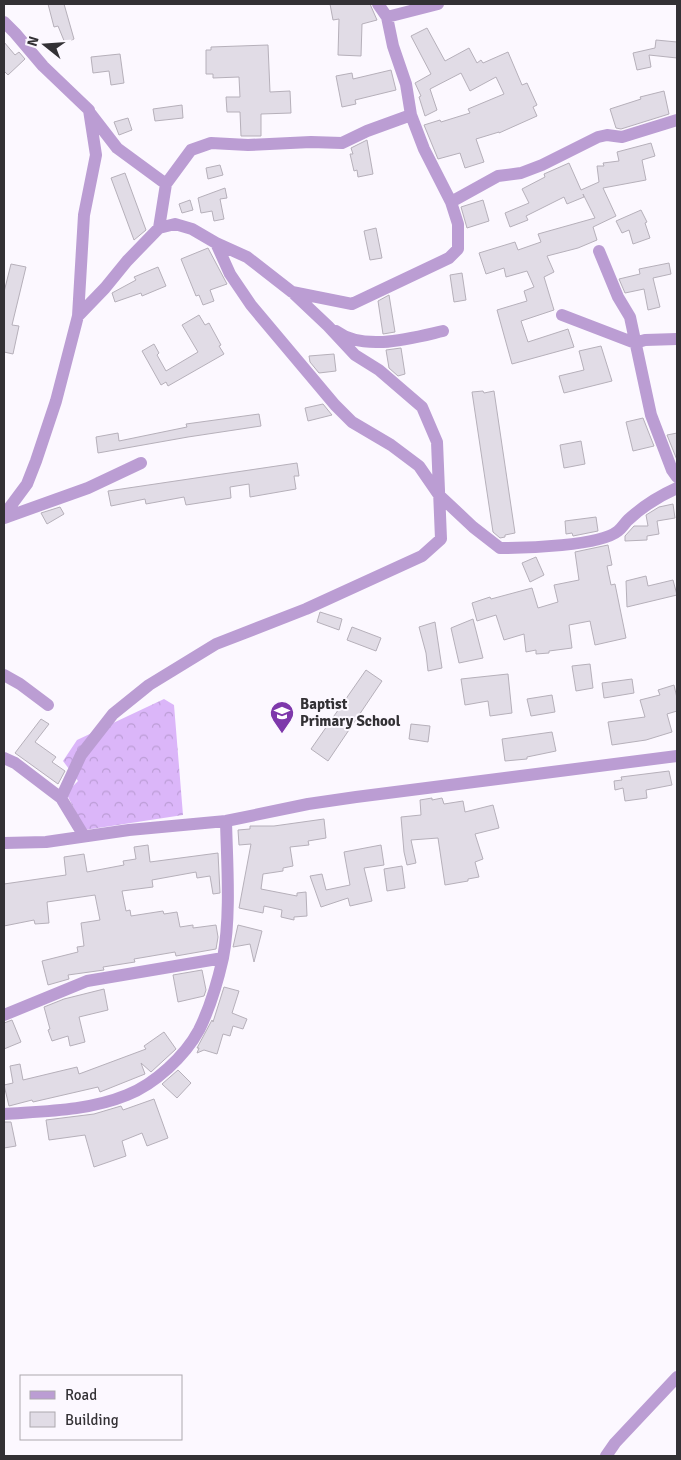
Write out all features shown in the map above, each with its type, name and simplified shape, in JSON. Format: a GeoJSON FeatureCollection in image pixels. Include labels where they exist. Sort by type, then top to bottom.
{"type":"FeatureCollection","features":[{"type":"Feature","properties":{"kind":"street"},"geometry":{"type":"LineString","coordinates":[[292,292],[352,304],[449,258],[458,248],[458,224],[451,202],[424,149],[411,115],[406,84],[393,46],[387,17],[378,4]]}},
{"type":"Feature","properties":{"kind":"street"},"geometry":{"type":"LineString","coordinates":[[387,17],[438,4]]}},
{"type":"Feature","properties":{"kind":"street"},"geometry":{"type":"LineString","coordinates":[[4,22],[43,66],[89,110],[116,148],[166,184]]}},
{"type":"Feature","properties":{"kind":"street"},"geometry":{"type":"LineString","coordinates":[[4,516],[27,484],[56,401],[78,316],[84,215],[96,155],[89,110]]}},
{"type":"Feature","properties":{"kind":"street"},"geometry":{"type":"LineString","coordinates":[[159,228],[166,184],[191,150],[211,143],[248,145],[311,142],[342,143],[411,115]]}},
{"type":"Feature","properties":{"kind":"street"},"geometry":{"type":"LineString","coordinates":[[451,202],[498,176],[521,172],[542,165],[598,137],[607,135],[622,137],[677,120]]}},
{"type":"Feature","properties":{"kind":"street"},"geometry":{"type":"LineString","coordinates":[[61,798],[82,754],[113,714],[149,685],[216,644],[306,609],[422,556],[442,539],[437,442],[422,408],[379,370],[355,355],[292,292],[247,257],[216,243],[192,229],[175,224],[159,228],[78,316]]}},
{"type":"Feature","properties":{"kind":"street"},"geometry":{"type":"LineString","coordinates":[[216,243],[230,274],[250,305],[312,379],[352,422],[391,445],[419,466],[439,495],[472,526],[500,548],[545,547],[597,540],[617,532],[626,521],[647,505],[677,488]]}},
{"type":"Feature","properties":{"kind":"street"},"geometry":{"type":"LineString","coordinates":[[599,251],[618,297],[630,317],[651,415],[672,470],[677,477]]}},
{"type":"Feature","properties":{"kind":"street"},"geometry":{"type":"LineString","coordinates":[[562,315],[635,343],[645,340],[677,339]]}},
{"type":"Feature","properties":{"kind":"street"},"geometry":{"type":"LineString","coordinates":[[328,326],[343,337],[375,343],[443,331]]}},
{"type":"Feature","properties":{"kind":"street"},"geometry":{"type":"LineString","coordinates":[[4,516],[41,506],[88,488],[141,462]]}},
{"type":"Feature","properties":{"kind":"street"},"geometry":{"type":"LineString","coordinates":[[27,484],[33,498],[41,506]]}},
{"type":"Feature","properties":{"kind":"street"},"geometry":{"type":"LineString","coordinates":[[4,675],[20,684],[48,705]]}},
{"type":"Feature","properties":{"kind":"street"},"geometry":{"type":"LineString","coordinates":[[4,843],[46,842],[84,836],[226,821],[308,804],[356,797],[677,756]]}},
{"type":"Feature","properties":{"kind":"street"},"geometry":{"type":"LineString","coordinates":[[4,758],[15,763],[61,798],[84,836]]}},
{"type":"Feature","properties":{"kind":"street"},"geometry":{"type":"LineString","coordinates":[[4,1114],[74,1109],[128,1095],[154,1081],[178,1058],[198,1030],[210,1002],[223,958],[227,899],[226,821]]}},
{"type":"Feature","properties":{"kind":"street"},"geometry":{"type":"LineString","coordinates":[[4,1015],[87,981],[223,958]]}},
{"type":"Feature","properties":{"kind":"street"},"geometry":{"type":"LineString","coordinates":[[606,1456],[614,1443],[677,1377]]}},
{"type":"Feature","properties":{"kind":"green space"},"geometry":{"type":"Polygon","coordinates":[[[164,699],[174,705],[183,815],[85,830],[66,793],[78,781],[63,761],[77,740],[164,699]]]}},
{"type":"Feature","properties":{"kind":"building"},"geometry":{"type":"Polygon","coordinates":[[[48,4],[64,4],[74,39],[65,43],[58,26],[54,27],[48,4]]]}},
{"type":"Feature","properties":{"kind":"building"},"geometry":{"type":"Polygon","coordinates":[[[330,4],[370,4],[377,20],[362,24],[361,56],[338,55],[339,19],[333,20],[330,4]]]}},
{"type":"Feature","properties":{"kind":"building"},"geometry":{"type":"Polygon","coordinates":[[[427,28],[445,61],[469,48],[477,63],[481,60],[483,63],[508,52],[522,85],[527,83],[537,105],[533,107],[537,116],[499,133],[476,139],[484,162],[465,168],[460,153],[438,159],[424,125],[470,113],[468,109],[504,94],[496,77],[470,91],[461,73],[430,89],[437,110],[425,116],[419,97],[421,96],[415,83],[431,74],[411,36],[427,28]]]}},
{"type":"Feature","properties":{"kind":"building"},"geometry":{"type":"Polygon","coordinates":[[[656,40],[677,42],[677,58],[649,55],[651,67],[637,70],[633,53],[655,48],[656,40]]]}},
{"type":"Feature","properties":{"kind":"building"},"geometry":{"type":"Polygon","coordinates":[[[4,42],[15,55],[19,52],[25,59],[8,75],[4,71],[4,42]]]}},
{"type":"Feature","properties":{"kind":"building"},"geometry":{"type":"Polygon","coordinates":[[[268,45],[270,92],[290,91],[291,113],[261,114],[261,136],[241,136],[240,112],[227,112],[226,97],[240,97],[239,77],[213,78],[213,74],[206,74],[206,50],[211,50],[211,47],[268,45]]]}},
{"type":"Feature","properties":{"kind":"building"},"geometry":{"type":"Polygon","coordinates":[[[120,54],[124,83],[111,85],[109,71],[93,73],[91,57],[120,54]]]}},
{"type":"Feature","properties":{"kind":"building"},"geometry":{"type":"Polygon","coordinates":[[[391,70],[396,90],[355,100],[356,104],[342,107],[336,76],[352,73],[353,79],[391,70]]]}},
{"type":"Feature","properties":{"kind":"building"},"geometry":{"type":"Polygon","coordinates":[[[664,91],[669,114],[621,129],[616,128],[610,109],[641,99],[640,97],[664,91]]]}},
{"type":"Feature","properties":{"kind":"building"},"geometry":{"type":"Polygon","coordinates":[[[182,105],[183,118],[155,121],[153,109],[182,105]]]}},
{"type":"Feature","properties":{"kind":"building"},"geometry":{"type":"Polygon","coordinates":[[[128,118],[132,130],[119,135],[114,122],[128,118]]]}},
{"type":"Feature","properties":{"kind":"building"},"geometry":{"type":"Polygon","coordinates":[[[367,140],[373,174],[358,177],[357,170],[354,171],[350,154],[353,154],[351,148],[367,140]]]}},
{"type":"Feature","properties":{"kind":"building"},"geometry":{"type":"Polygon","coordinates":[[[651,143],[655,156],[642,160],[646,180],[603,188],[616,216],[593,227],[597,240],[578,248],[547,256],[554,272],[544,277],[554,310],[521,321],[528,342],[568,329],[574,347],[512,364],[497,310],[527,301],[524,291],[534,287],[527,271],[506,277],[504,268],[486,274],[479,253],[515,242],[518,250],[541,242],[538,234],[595,218],[583,194],[584,197],[567,204],[564,197],[526,216],[528,220],[510,227],[505,213],[529,203],[522,189],[545,177],[544,174],[569,163],[581,190],[599,182],[597,166],[604,166],[603,163],[619,161],[617,152],[651,143]]]}},
{"type":"Feature","properties":{"kind":"building"},"geometry":{"type":"Polygon","coordinates":[[[220,165],[223,175],[208,179],[206,168],[220,165]]]}},
{"type":"Feature","properties":{"kind":"building"},"geometry":{"type":"Polygon","coordinates":[[[125,173],[146,230],[134,240],[111,178],[125,173]]]}},
{"type":"Feature","properties":{"kind":"building"},"geometry":{"type":"Polygon","coordinates":[[[225,188],[227,198],[220,199],[224,219],[214,221],[212,211],[201,213],[198,198],[225,188]]]}},
{"type":"Feature","properties":{"kind":"building"},"geometry":{"type":"Polygon","coordinates":[[[190,200],[193,210],[182,213],[179,204],[190,200]]]}},
{"type":"Feature","properties":{"kind":"building"},"geometry":{"type":"Polygon","coordinates":[[[483,200],[489,221],[467,228],[461,207],[483,200]]]}},
{"type":"Feature","properties":{"kind":"building"},"geometry":{"type":"Polygon","coordinates":[[[641,210],[647,222],[645,223],[650,238],[633,244],[629,230],[622,233],[616,221],[641,210]]]}},
{"type":"Feature","properties":{"kind":"building"},"geometry":{"type":"Polygon","coordinates":[[[376,228],[382,258],[370,260],[364,231],[376,228]]]}},
{"type":"Feature","properties":{"kind":"building"},"geometry":{"type":"Polygon","coordinates":[[[208,248],[227,284],[210,290],[214,301],[203,305],[199,295],[196,296],[181,259],[208,248]]]}},
{"type":"Feature","properties":{"kind":"building"},"geometry":{"type":"Polygon","coordinates":[[[669,263],[671,274],[653,278],[660,307],[648,310],[644,289],[625,293],[619,279],[640,274],[639,269],[669,263]]]}},
{"type":"Feature","properties":{"kind":"building"},"geometry":{"type":"Polygon","coordinates":[[[11,264],[26,267],[12,325],[19,326],[13,354],[4,352],[4,292],[11,264]]]}},
{"type":"Feature","properties":{"kind":"building"},"geometry":{"type":"Polygon","coordinates":[[[158,267],[166,286],[142,296],[141,293],[115,302],[112,293],[136,280],[134,277],[158,267]]]}},
{"type":"Feature","properties":{"kind":"building"},"geometry":{"type":"Polygon","coordinates":[[[462,273],[466,300],[454,302],[450,275],[462,273]]]}},
{"type":"Feature","properties":{"kind":"building"},"geometry":{"type":"Polygon","coordinates":[[[389,295],[395,332],[383,334],[378,301],[389,295]]]}},
{"type":"Feature","properties":{"kind":"building"},"geometry":{"type":"Polygon","coordinates":[[[199,315],[205,325],[209,323],[224,354],[168,386],[166,382],[161,385],[142,351],[154,344],[159,353],[157,355],[166,371],[198,352],[182,325],[199,315]]]}},
{"type":"Feature","properties":{"kind":"building"},"geometry":{"type":"Polygon","coordinates":[[[601,346],[612,381],[564,393],[559,376],[584,370],[579,351],[601,346]]]}},
{"type":"Feature","properties":{"kind":"building"},"geometry":{"type":"Polygon","coordinates":[[[401,348],[405,374],[398,376],[389,368],[386,350],[401,348]]]}},
{"type":"Feature","properties":{"kind":"building"},"geometry":{"type":"Polygon","coordinates":[[[334,354],[336,371],[319,373],[310,362],[309,356],[334,354]]]}},
{"type":"Feature","properties":{"kind":"building"},"geometry":{"type":"Polygon","coordinates":[[[483,391],[484,393],[494,391],[515,533],[500,538],[493,532],[472,392],[483,391]]]}},
{"type":"Feature","properties":{"kind":"building"},"geometry":{"type":"Polygon","coordinates":[[[323,404],[332,415],[308,421],[305,408],[323,404]]]}},
{"type":"Feature","properties":{"kind":"building"},"geometry":{"type":"Polygon","coordinates":[[[259,414],[261,426],[98,453],[96,437],[118,433],[119,441],[187,427],[186,424],[259,414]]]}},
{"type":"Feature","properties":{"kind":"building"},"geometry":{"type":"Polygon","coordinates":[[[643,418],[654,446],[633,451],[626,422],[643,418]]]}},
{"type":"Feature","properties":{"kind":"building"},"geometry":{"type":"Polygon","coordinates":[[[677,433],[677,460],[667,435],[677,433]]]}},
{"type":"Feature","properties":{"kind":"building"},"geometry":{"type":"Polygon","coordinates":[[[581,441],[585,464],[564,468],[560,445],[581,441]]]}},
{"type":"Feature","properties":{"kind":"building"},"geometry":{"type":"Polygon","coordinates":[[[297,463],[299,476],[294,476],[296,489],[250,497],[249,484],[230,487],[231,498],[186,505],[184,497],[146,504],[145,499],[111,506],[108,491],[297,463]]]}},
{"type":"Feature","properties":{"kind":"building"},"geometry":{"type":"Polygon","coordinates":[[[673,504],[675,518],[657,521],[659,534],[647,536],[647,540],[625,541],[625,536],[634,526],[648,526],[646,515],[659,507],[673,504]]]}},
{"type":"Feature","properties":{"kind":"building"},"geometry":{"type":"Polygon","coordinates":[[[60,507],[64,514],[47,524],[41,513],[60,507]]]}},
{"type":"Feature","properties":{"kind":"building"},"geometry":{"type":"Polygon","coordinates":[[[596,517],[598,531],[573,536],[572,533],[566,534],[565,521],[596,517]]]}},
{"type":"Feature","properties":{"kind":"building"},"geometry":{"type":"Polygon","coordinates":[[[608,545],[612,565],[607,566],[611,585],[615,584],[626,638],[595,645],[590,621],[569,625],[572,648],[536,654],[536,650],[526,652],[524,634],[504,640],[496,615],[477,621],[472,603],[490,597],[491,599],[532,588],[538,608],[558,602],[554,585],[579,580],[575,552],[608,545]]]}},
{"type":"Feature","properties":{"kind":"building"},"geometry":{"type":"Polygon","coordinates":[[[536,557],[544,575],[530,582],[522,563],[536,557]]]}},
{"type":"Feature","properties":{"kind":"building"},"geometry":{"type":"Polygon","coordinates":[[[646,576],[648,586],[673,580],[677,595],[627,607],[626,581],[646,576]]]}},
{"type":"Feature","properties":{"kind":"building"},"geometry":{"type":"Polygon","coordinates":[[[320,612],[342,619],[339,630],[317,622],[320,612]]]}},
{"type":"Feature","properties":{"kind":"building"},"geometry":{"type":"Polygon","coordinates":[[[473,619],[483,658],[459,663],[451,628],[473,619]]]}},
{"type":"Feature","properties":{"kind":"building"},"geometry":{"type":"Polygon","coordinates":[[[435,622],[442,668],[428,671],[426,653],[419,627],[435,622]]]}},
{"type":"Feature","properties":{"kind":"building"},"geometry":{"type":"Polygon","coordinates":[[[352,627],[381,638],[376,651],[347,640],[352,627]]]}},
{"type":"Feature","properties":{"kind":"building"},"geometry":{"type":"Polygon","coordinates":[[[590,664],[593,688],[576,691],[572,666],[590,664]]]}},
{"type":"Feature","properties":{"kind":"building"},"geometry":{"type":"Polygon","coordinates":[[[366,670],[382,681],[328,761],[311,749],[366,670]]]}},
{"type":"Feature","properties":{"kind":"building"},"geometry":{"type":"Polygon","coordinates":[[[508,674],[512,713],[490,716],[488,701],[465,705],[461,679],[508,674]]]}},
{"type":"Feature","properties":{"kind":"building"},"geometry":{"type":"Polygon","coordinates":[[[632,679],[634,693],[604,698],[602,683],[632,679]]]}},
{"type":"Feature","properties":{"kind":"building"},"geometry":{"type":"Polygon","coordinates":[[[674,685],[677,711],[667,714],[672,732],[646,740],[612,745],[608,722],[645,717],[640,700],[660,695],[658,690],[674,685]]]}},
{"type":"Feature","properties":{"kind":"building"},"geometry":{"type":"Polygon","coordinates":[[[552,695],[555,712],[531,716],[527,699],[552,695]]]}},
{"type":"Feature","properties":{"kind":"building"},"geometry":{"type":"Polygon","coordinates":[[[41,719],[49,724],[35,742],[56,757],[52,762],[65,771],[58,784],[15,753],[41,719]]]}},
{"type":"Feature","properties":{"kind":"building"},"geometry":{"type":"Polygon","coordinates":[[[411,724],[430,726],[428,742],[409,739],[411,724]]]}},
{"type":"Feature","properties":{"kind":"building"},"geometry":{"type":"Polygon","coordinates":[[[552,732],[556,751],[527,757],[527,759],[505,761],[502,739],[552,732]]]}},
{"type":"Feature","properties":{"kind":"building"},"geometry":{"type":"Polygon","coordinates":[[[669,771],[672,785],[646,790],[647,798],[625,801],[623,788],[615,790],[614,781],[622,780],[621,777],[669,771]]]}},
{"type":"Feature","properties":{"kind":"building"},"geometry":{"type":"Polygon","coordinates":[[[432,798],[432,800],[442,798],[444,804],[463,801],[465,812],[493,805],[499,828],[475,834],[483,859],[475,862],[479,877],[445,885],[438,838],[411,840],[416,863],[407,865],[401,817],[421,815],[420,800],[432,798]]]}},
{"type":"Feature","properties":{"kind":"building"},"geometry":{"type":"Polygon","coordinates":[[[324,819],[326,838],[308,841],[309,845],[290,847],[293,866],[283,868],[283,871],[263,874],[261,889],[297,896],[297,893],[306,892],[307,916],[294,917],[294,920],[281,917],[282,910],[264,906],[263,913],[239,908],[251,844],[239,845],[238,830],[250,829],[250,826],[274,826],[324,819]]]}},
{"type":"Feature","properties":{"kind":"building"},"geometry":{"type":"Polygon","coordinates":[[[148,845],[150,862],[218,853],[220,893],[213,894],[210,876],[197,878],[196,872],[152,880],[153,887],[122,891],[126,911],[130,910],[131,916],[163,911],[164,914],[177,912],[180,927],[193,925],[193,928],[216,925],[218,937],[216,949],[176,956],[175,952],[134,959],[135,962],[103,967],[104,970],[68,975],[69,979],[48,985],[42,961],[78,952],[77,947],[84,946],[81,923],[100,920],[95,895],[47,902],[49,923],[35,924],[34,920],[4,926],[4,884],[66,875],[64,857],[84,854],[87,872],[124,865],[123,861],[136,859],[134,847],[148,845]]]}},
{"type":"Feature","properties":{"kind":"building"},"geometry":{"type":"Polygon","coordinates":[[[381,845],[384,865],[364,868],[372,901],[350,906],[348,898],[321,907],[310,876],[322,874],[326,890],[350,885],[344,852],[381,845]]]}},
{"type":"Feature","properties":{"kind":"building"},"geometry":{"type":"Polygon","coordinates":[[[402,866],[405,888],[387,891],[384,869],[402,866]]]}},
{"type":"Feature","properties":{"kind":"building"},"geometry":{"type":"Polygon","coordinates":[[[238,925],[262,931],[254,962],[250,944],[233,947],[238,925]]]}},
{"type":"Feature","properties":{"kind":"building"},"geometry":{"type":"Polygon","coordinates":[[[202,970],[206,990],[204,996],[178,1002],[173,975],[202,970]]]}},
{"type":"Feature","properties":{"kind":"building"},"geometry":{"type":"Polygon","coordinates":[[[224,987],[239,991],[232,1013],[247,1019],[243,1029],[233,1026],[230,1036],[223,1034],[217,1054],[204,1050],[197,1053],[199,1048],[197,1048],[212,1020],[213,1022],[224,987]]]}},
{"type":"Feature","properties":{"kind":"building"},"geometry":{"type":"Polygon","coordinates":[[[104,989],[108,1010],[79,1017],[85,1042],[70,1046],[68,1036],[52,1041],[44,1007],[64,999],[104,989]]]}},
{"type":"Feature","properties":{"kind":"building"},"geometry":{"type":"Polygon","coordinates":[[[12,1020],[21,1042],[4,1049],[4,1023],[12,1020]]]}},
{"type":"Feature","properties":{"kind":"building"},"geometry":{"type":"Polygon","coordinates":[[[164,1032],[176,1049],[151,1072],[141,1063],[145,1074],[100,1092],[98,1087],[9,1106],[4,1085],[13,1083],[10,1066],[20,1064],[23,1080],[77,1067],[79,1074],[146,1049],[144,1046],[164,1032]]]}},
{"type":"Feature","properties":{"kind":"building"},"geometry":{"type":"Polygon","coordinates":[[[178,1070],[191,1083],[177,1098],[162,1084],[178,1070]]]}},
{"type":"Feature","properties":{"kind":"building"},"geometry":{"type":"Polygon","coordinates":[[[154,1099],[168,1138],[147,1146],[142,1133],[122,1141],[126,1156],[94,1167],[85,1135],[49,1140],[46,1120],[94,1114],[121,1106],[123,1110],[154,1099]]]}},
{"type":"Feature","properties":{"kind":"building"},"geometry":{"type":"Polygon","coordinates":[[[4,1122],[11,1122],[16,1146],[4,1148],[4,1122]]]}},
{"type":"Feature","properties":{"kind":"place","name":"Baptist Primary School"},"geometry":{"type":"Point","coordinates":[282,734]}}]}
